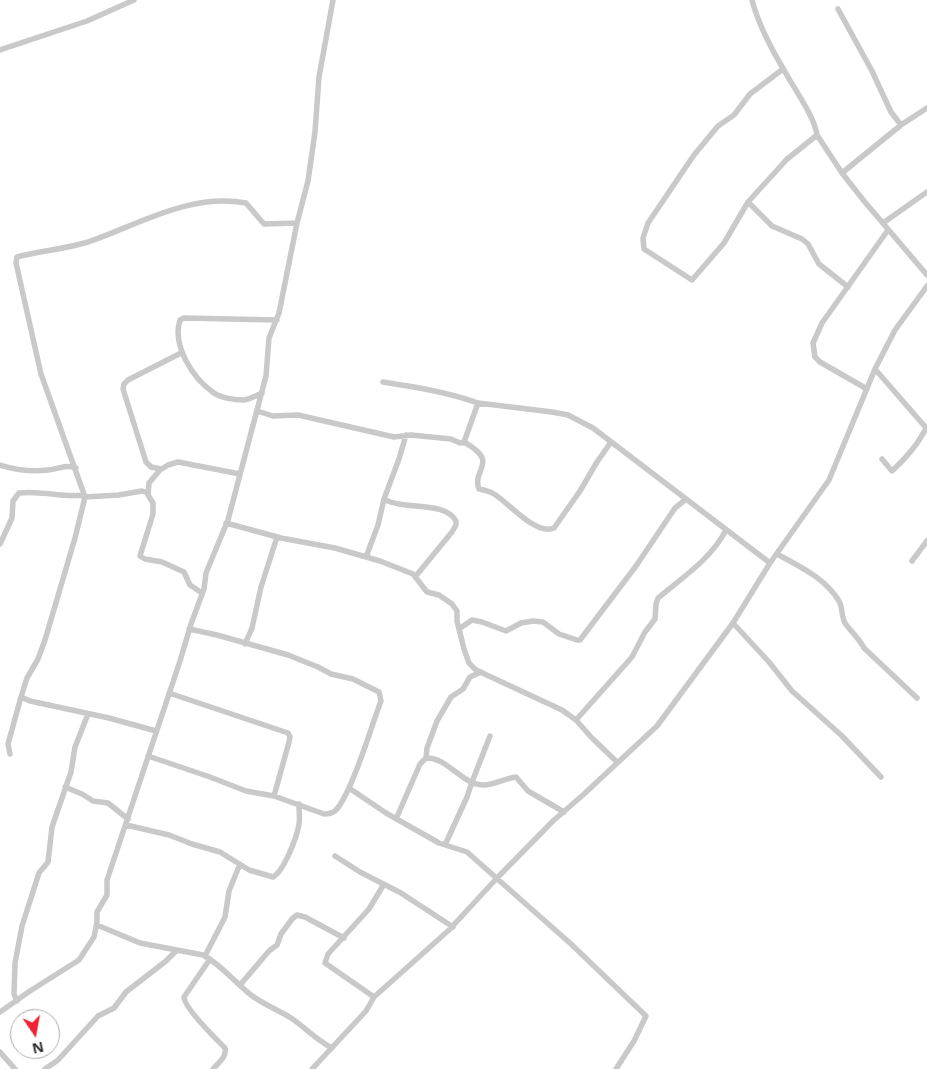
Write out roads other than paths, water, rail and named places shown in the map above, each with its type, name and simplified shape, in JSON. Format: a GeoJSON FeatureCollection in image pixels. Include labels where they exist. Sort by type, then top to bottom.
{"type":"FeatureCollection","features":[{"type":"Feature","properties":{"kind":"street"},"geometry":{"type":"LineString","coordinates":[[0,50],[87,21],[134,0]]}},
{"type":"Feature","properties":{"kind":"street"},"geometry":{"type":"LineString","coordinates":[[0,1012],[79,960],[94,937],[97,912],[106,899],[107,880],[202,593],[206,573],[226,523],[262,393],[266,376],[270,338],[277,320],[297,223],[308,181],[320,77],[333,0]]}},
{"type":"Feature","properties":{"kind":"street"},"geometry":{"type":"LineString","coordinates":[[752,0],[783,69],[817,130],[817,135],[842,173],[927,275]]}},
{"type":"Feature","properties":{"kind":"street"},"geometry":{"type":"LineString","coordinates":[[838,9],[872,71],[891,112],[901,125]]}},
{"type":"Feature","properties":{"kind":"street"},"geometry":{"type":"LineString","coordinates":[[783,69],[750,94],[734,115],[718,126],[694,155],[648,223],[643,238],[644,249],[692,280],[724,244],[748,202],[788,158],[817,135]]}},
{"type":"Feature","properties":{"kind":"street"},"geometry":{"type":"LineString","coordinates":[[842,173],[901,125],[927,108]]}},
{"type":"Feature","properties":{"kind":"street"},"geometry":{"type":"LineString","coordinates":[[882,223],[927,192]]}},
{"type":"Feature","properties":{"kind":"street"},"geometry":{"type":"LineString","coordinates":[[10,754],[8,744],[27,678],[45,640],[85,496],[41,374],[16,263],[17,257],[87,242],[182,206],[208,200],[246,203],[264,224],[297,223]]}},
{"type":"Feature","properties":{"kind":"street"},"geometry":{"type":"LineString","coordinates":[[748,202],[772,226],[802,239],[808,244],[819,264],[848,286]]}},
{"type":"Feature","properties":{"kind":"street"},"geometry":{"type":"LineString","coordinates":[[867,389],[820,362],[814,353],[813,343],[822,323],[888,230]]}},
{"type":"Feature","properties":{"kind":"street"},"geometry":{"type":"LineString","coordinates":[[312,1069],[366,1011],[374,997],[453,927],[497,878],[564,812],[657,726],[733,623],[770,563],[829,480],[875,369],[895,330],[927,286]]}},
{"type":"Feature","properties":{"kind":"street"},"geometry":{"type":"LineString","coordinates":[[262,393],[244,400],[231,399],[214,393],[194,374],[181,353],[177,329],[180,320],[184,318],[277,320]]}},
{"type":"Feature","properties":{"kind":"street"},"geometry":{"type":"LineString","coordinates":[[161,469],[151,467],[146,462],[125,398],[124,384],[142,372],[181,353]]}},
{"type":"Feature","properties":{"kind":"street"},"geometry":{"type":"LineString","coordinates":[[875,369],[927,428],[920,441],[904,461],[892,471],[882,459]]}},
{"type":"Feature","properties":{"kind":"street"},"geometry":{"type":"LineString","coordinates":[[383,382],[425,389],[478,403],[512,406],[568,415],[594,428],[770,563]]}},
{"type":"Feature","properties":{"kind":"street"},"geometry":{"type":"LineString","coordinates":[[464,442],[478,403]]}},
{"type":"Feature","properties":{"kind":"street"},"geometry":{"type":"LineString","coordinates":[[257,411],[279,416],[298,415],[394,437],[406,435],[464,442],[475,448],[482,458],[483,464],[477,483],[478,489],[495,494],[525,518],[544,530],[554,528],[611,442]]}},
{"type":"Feature","properties":{"kind":"street"},"geometry":{"type":"LineString","coordinates":[[366,557],[406,435]]}},
{"type":"Feature","properties":{"kind":"street"},"geometry":{"type":"LineString","coordinates":[[202,593],[190,584],[184,572],[162,562],[145,559],[140,556],[153,514],[152,503],[148,493],[149,483],[161,469],[178,462],[240,474]]}},
{"type":"Feature","properties":{"kind":"street"},"geometry":{"type":"LineString","coordinates":[[0,465],[14,469],[34,471],[66,466],[76,468]]}},
{"type":"Feature","properties":{"kind":"street"},"geometry":{"type":"LineString","coordinates":[[0,544],[12,518],[13,501],[19,493],[31,491],[71,497],[119,496],[142,491],[148,493]]}},
{"type":"Feature","properties":{"kind":"street"},"geometry":{"type":"LineString","coordinates":[[384,499],[392,504],[420,506],[448,512],[456,521],[452,532],[415,576]]}},
{"type":"Feature","properties":{"kind":"street"},"geometry":{"type":"LineString","coordinates":[[459,629],[472,620],[506,631],[521,623],[533,621],[543,622],[559,634],[580,640],[636,566],[675,508],[686,499]]}},
{"type":"Feature","properties":{"kind":"street"},"geometry":{"type":"LineString","coordinates":[[226,523],[277,537],[335,548],[402,569],[415,576],[427,592],[439,595],[452,604],[457,611],[459,629],[469,663],[476,670],[562,710],[576,720],[617,762]]}},
{"type":"Feature","properties":{"kind":"street"},"geometry":{"type":"LineString","coordinates":[[576,720],[632,657],[645,632],[655,619],[658,598],[704,561],[719,544],[726,530]]}},
{"type":"Feature","properties":{"kind":"street"},"geometry":{"type":"LineString","coordinates":[[244,644],[252,628],[261,586],[277,537]]}},
{"type":"Feature","properties":{"kind":"street"},"geometry":{"type":"LineString","coordinates":[[912,561],[927,541]]}},
{"type":"Feature","properties":{"kind":"street"},"geometry":{"type":"LineString","coordinates":[[777,554],[810,572],[825,585],[838,600],[845,624],[860,639],[864,648],[917,698]]}},
{"type":"Feature","properties":{"kind":"street"},"geometry":{"type":"LineString","coordinates":[[733,623],[769,662],[792,691],[841,735],[881,777]]}},
{"type":"Feature","properties":{"kind":"street"},"geometry":{"type":"LineString","coordinates":[[148,756],[246,791],[274,796],[324,814],[332,813],[348,788],[381,700],[379,692],[353,679],[331,674],[288,656],[217,635],[189,629]]}},
{"type":"Feature","properties":{"kind":"street"},"geometry":{"type":"LineString","coordinates":[[396,819],[420,764],[426,758],[437,721],[450,697],[463,689],[470,677],[481,672]]}},
{"type":"Feature","properties":{"kind":"street"},"geometry":{"type":"LineString","coordinates":[[169,693],[288,733],[290,742],[274,796]]}},
{"type":"Feature","properties":{"kind":"street"},"geometry":{"type":"LineString","coordinates":[[22,697],[30,701],[109,718],[156,731]]}},
{"type":"Feature","properties":{"kind":"street"},"geometry":{"type":"LineString","coordinates":[[17,1001],[14,994],[15,963],[22,926],[39,873],[48,862],[52,826],[72,764],[75,747],[88,714]]}},
{"type":"Feature","properties":{"kind":"street"},"geometry":{"type":"LineString","coordinates":[[445,845],[467,797],[490,736]]}},
{"type":"Feature","properties":{"kind":"street"},"geometry":{"type":"LineString","coordinates":[[426,758],[440,761],[454,772],[472,782],[485,785],[516,777],[528,791],[564,812]]}},
{"type":"Feature","properties":{"kind":"street"},"geometry":{"type":"LineString","coordinates":[[65,787],[82,794],[93,802],[108,804],[127,822],[220,852],[249,870],[268,876],[279,873],[292,847],[299,824],[299,804]]}},
{"type":"Feature","properties":{"kind":"street"},"geometry":{"type":"LineString","coordinates":[[348,788],[396,819],[439,843],[467,852],[571,944],[646,1016],[634,1041],[616,1069]]}},
{"type":"Feature","properties":{"kind":"street"},"geometry":{"type":"LineString","coordinates":[[335,856],[360,872],[401,893],[453,927]]}},
{"type":"Feature","properties":{"kind":"street"},"geometry":{"type":"LineString","coordinates":[[213,1069],[226,1054],[225,1048],[188,1008],[184,997],[207,958],[225,917],[230,891],[240,864]]}},
{"type":"Feature","properties":{"kind":"street"},"geometry":{"type":"LineString","coordinates":[[374,997],[325,963],[328,954],[369,910],[384,884]]}},
{"type":"Feature","properties":{"kind":"street"},"geometry":{"type":"LineString","coordinates":[[240,985],[276,945],[292,919],[297,915],[305,917],[344,938]]}},
{"type":"Feature","properties":{"kind":"street"},"geometry":{"type":"LineString","coordinates":[[97,924],[140,943],[207,958],[223,968],[252,996],[292,1019],[318,1041],[332,1048]]}},
{"type":"Feature","properties":{"kind":"street"},"geometry":{"type":"LineString","coordinates":[[45,1069],[58,1060],[98,1016],[114,1008],[126,992],[166,962],[176,951]]}},
{"type":"Feature","properties":{"kind":"street"},"geometry":{"type":"LineString","coordinates":[[0,1052],[16,1069]]}}]}
